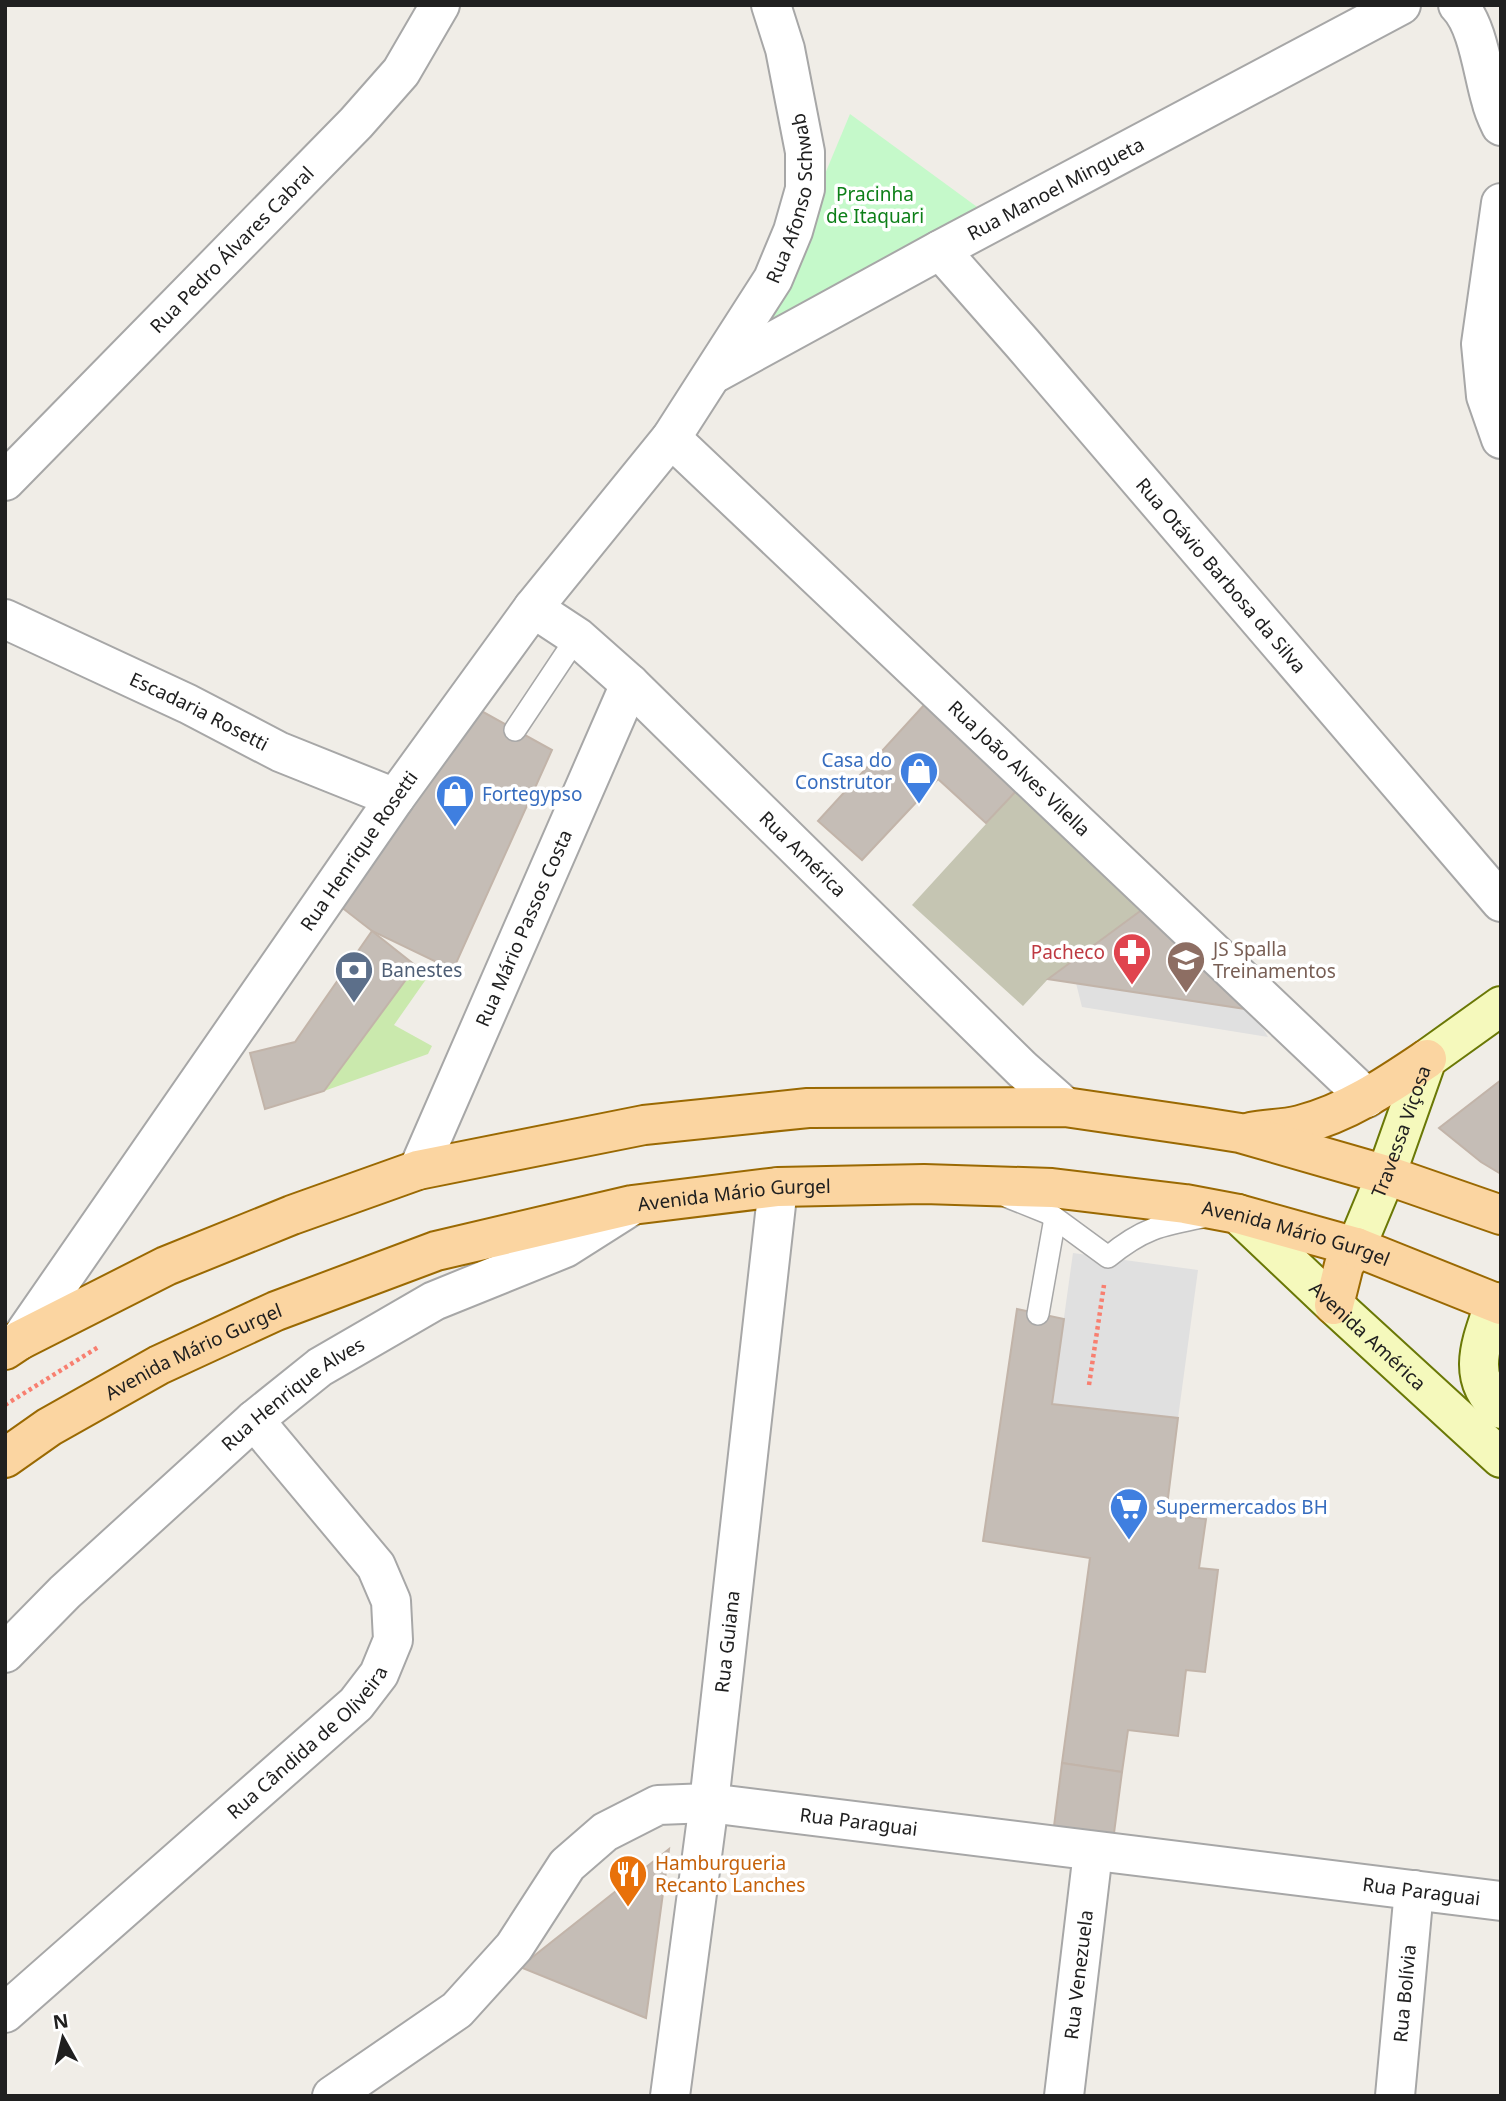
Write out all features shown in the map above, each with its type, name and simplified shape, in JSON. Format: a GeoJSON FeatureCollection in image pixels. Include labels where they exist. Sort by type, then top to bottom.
{"type":"FeatureCollection","features":[{"type":"Feature","properties":{"kind":"main road"},"geometry":{"type":"LineString","coordinates":[[1240,1133],[1299,1125],[1334,1114],[1367,1098],[1427,1059]]}},
{"type":"Feature","properties":{"kind":"main road"},"geometry":{"type":"LineString","coordinates":[[13,1345],[166,1266],[292,1215],[418,1170],[644,1125],[808,1108],[1065,1107],[1240,1133],[1386,1175],[1501,1215]]}},
{"type":"Feature","properties":{"kind":"main road","name":"Avenida Mário Gurgel"},"geometry":{"type":"LineString","coordinates":[[5,1458],[49,1427],[159,1365],[276,1311],[436,1251],[632,1205],[778,1187],[980,1185],[1052,1188],[1185,1204],[1238,1214],[1356,1247],[1498,1303]]}},
{"type":"Feature","properties":{"kind":"main road"},"geometry":{"type":"LineString","coordinates":[[1334,1305],[1344,1265],[1356,1247]]}},
{"type":"Feature","properties":{"kind":"street","name":"Rua Pedro Álvares Cabral"},"geometry":{"type":"LineString","coordinates":[[5,481],[356,123],[401,72],[440,5]]}},
{"type":"Feature","properties":{"kind":"street","name":"Rua Afonso Schwab"},"geometry":{"type":"LineString","coordinates":[[713,375],[774,279],[793,231],[805,189],[805,152],[797,101],[771,5]]}},
{"type":"Feature","properties":{"kind":"street","name":"Rua Manoel Mingueta"},"geometry":{"type":"LineString","coordinates":[[713,375],[940,250],[1401,5]]}},
{"type":"Feature","properties":{"kind":"street"},"geometry":{"type":"LineString","coordinates":[[1458,5],[1471,28],[1490,100],[1501,126]]}},
{"type":"Feature","properties":{"kind":"street"},"geometry":{"type":"LineString","coordinates":[[1501,203],[1481,344],[1486,396],[1501,439]]}},
{"type":"Feature","properties":{"kind":"street","name":"Rua Otávio Barbosa da Silva"},"geometry":{"type":"LineString","coordinates":[[940,250],[1501,902]]}},
{"type":"Feature","properties":{"kind":"street","name":"Rua Henrique Rosetti"},"geometry":{"type":"LineString","coordinates":[[13,1345],[395,798],[533,608],[671,438],[713,375]]}},
{"type":"Feature","properties":{"kind":"street","name":"Rua João Alves Vilella"},"geometry":{"type":"LineString","coordinates":[[671,438],[1367,1098]]}},
{"type":"Feature","properties":{"kind":"street","name":"Rua América"},"geometry":{"type":"LineString","coordinates":[[533,608],[577,637],[630,684],[1022,1069],[1065,1107]]}},
{"type":"Feature","properties":{"kind":"street","name":"Escadaria Rosetti"},"geometry":{"type":"LineString","coordinates":[[5,619],[188,704],[280,752],[395,798]]}},
{"type":"Feature","properties":{"kind":"street","name":"Rua Mário Passos Costa"},"geometry":{"type":"LineString","coordinates":[[418,1170],[630,684]]}},
{"type":"Feature","properties":{"kind":"street","name":"Travessa Viçosa"},"geometry":{"type":"LineString","coordinates":[[1356,1247],[1386,1175],[1427,1059],[1501,1006]]}},
{"type":"Feature","properties":{"kind":"street","name":"Rua Guiana"},"geometry":{"type":"LineString","coordinates":[[670,2096],[709,1803],[778,1187]]}},
{"type":"Feature","properties":{"kind":"street","name":"Rua Henrique Alves"},"geometry":{"type":"LineString","coordinates":[[5,1653],[65,1592],[254,1420],[320,1367],[434,1301],[565,1248],[632,1205]]}},
{"type":"Feature","properties":{"kind":"street","name":"Avenida América"},"geometry":{"type":"LineString","coordinates":[[1238,1214],[1498,1457]]}},
{"type":"Feature","properties":{"kind":"street"},"geometry":{"type":"LineString","coordinates":[[1498,1303],[1479,1349],[1478,1373],[1492,1401],[1501,1409]]}},
{"type":"Feature","properties":{"kind":"street","name":"Rua Cândida de Oliveira"},"geometry":{"type":"LineString","coordinates":[[5,2013],[356,1704],[379,1674],[393,1640],[391,1601],[376,1566],[254,1420]]}},
{"type":"Feature","properties":{"kind":"street","name":"Rua Paraguai"},"geometry":{"type":"LineString","coordinates":[[332,2096],[457,2010],[514,1947],[567,1865],[604,1832],[658,1805],[709,1803],[1083,1846],[1501,1901]]}},
{"type":"Feature","properties":{"kind":"street","name":"Rua Venezuela"},"geometry":{"type":"LineString","coordinates":[[1064,2096],[1083,1846]]}},
{"type":"Feature","properties":{"kind":"street","name":"Rua Bolívia"},"geometry":{"type":"LineString","coordinates":[[1395,2096],[1414,1890]]}},
{"type":"Feature","properties":{"kind":"lane"},"geometry":{"type":"LineString","coordinates":[[515,730],[577,637]]}},
{"type":"Feature","properties":{"kind":"lane"},"geometry":{"type":"LineString","coordinates":[[980,1185],[1055,1217],[1108,1257],[1131,1238],[1154,1227],[1238,1214]]}},
{"type":"Feature","properties":{"kind":"lane"},"geometry":{"type":"LineString","coordinates":[[1038,1314],[1055,1217]]}},
{"type":"Feature","properties":{"kind":"path"},"geometry":{"type":"LineString","coordinates":[[1089,1385],[1108,1257]]}},
{"type":"Feature","properties":{"kind":"shaded area"},"geometry":{"type":"Polygon","coordinates":[[[1019,788],[1147,906],[1048,979],[1023,1006],[912,905],[1019,788]]]}},
{"type":"Feature","properties":{"kind":"shaded area"},"geometry":{"type":"Polygon","coordinates":[[[1076,983],[1252,1010],[1268,1037],[1082,1007],[1076,983]]]}},
{"type":"Feature","properties":{"kind":"shaded area"},"geometry":{"type":"Polygon","coordinates":[[[1073,1253],[1198,1270],[1178,1418],[1052,1404],[1073,1253]]]}},
{"type":"Feature","properties":{"kind":"green space","name":"Pracinha de Itaquari"},"geometry":{"type":"Polygon","coordinates":[[[850,114],[984,212],[757,337],[850,114]]]}},
{"type":"Feature","properties":{"kind":"green space"},"geometry":{"type":"Polygon","coordinates":[[[416,966],[429,975],[394,1025],[432,1046],[428,1054],[324,1091],[416,966]]]}},
{"type":"Feature","properties":{"kind":"building"},"geometry":{"type":"Polygon","coordinates":[[[925,704],[1019,788],[986,823],[938,779],[862,860],[818,821],[925,704]]]}},
{"type":"Feature","properties":{"kind":"building","name":"Fortegypso"},"geometry":{"type":"Polygon","coordinates":[[[476,708],[552,750],[453,970],[372,931],[340,906],[476,708]]]}},
{"type":"Feature","properties":{"kind":"building"},"geometry":{"type":"Polygon","coordinates":[[[1147,906],[1252,1010],[1048,979],[1147,906]]]}},
{"type":"Feature","properties":{"kind":"building","name":"Banestes"},"geometry":{"type":"Polygon","coordinates":[[[372,931],[416,966],[324,1091],[265,1109],[250,1053],[295,1042],[372,931]]]}},
{"type":"Feature","properties":{"kind":"building"},"geometry":{"type":"Polygon","coordinates":[[[1501,1080],[1501,1174],[1481,1162],[1439,1128],[1501,1080]]]}},
{"type":"Feature","properties":{"kind":"building"},"geometry":{"type":"Polygon","coordinates":[[[1017,1309],[1064,1319],[1052,1404],[1178,1418],[1166,1514],[1206,1519],[1199,1568],[1218,1570],[1205,1672],[1186,1670],[1178,1736],[1128,1730],[1122,1772],[1062,1763],[1090,1558],[983,1541],[1017,1309]]]}},
{"type":"Feature","properties":{"kind":"building"},"geometry":{"type":"Polygon","coordinates":[[[1062,1763],[1122,1772],[1113,1841],[1053,1834],[1062,1763]]]}},
{"type":"Feature","properties":{"kind":"building","name":"Hamburgueria Recanto Lanches"},"geometry":{"type":"Polygon","coordinates":[[[669,1849],[646,2018],[520,1967],[669,1849]]]}},
{"type":"Feature","properties":{"kind":"place","name":"Casa do Construtor"},"geometry":{"type":"Point","coordinates":[919,805]}},
{"type":"Feature","properties":{"kind":"place","name":"Fortegypso"},"geometry":{"type":"Point","coordinates":[455,828]}},
{"type":"Feature","properties":{"kind":"place","name":"Pacheco"},"geometry":{"type":"Point","coordinates":[1132,986]}},
{"type":"Feature","properties":{"kind":"place","name":"JS Spalla Treinamentos"},"geometry":{"type":"Point","coordinates":[1186,994]}},
{"type":"Feature","properties":{"kind":"place","name":"Banestes"},"geometry":{"type":"Point","coordinates":[354,1004]}},
{"type":"Feature","properties":{"kind":"place","name":"Supermercados BH"},"geometry":{"type":"Point","coordinates":[1129,1541]}},
{"type":"Feature","properties":{"kind":"place","name":"Hamburgueria Recanto Lanches"},"geometry":{"type":"Point","coordinates":[628,1908]}}]}
